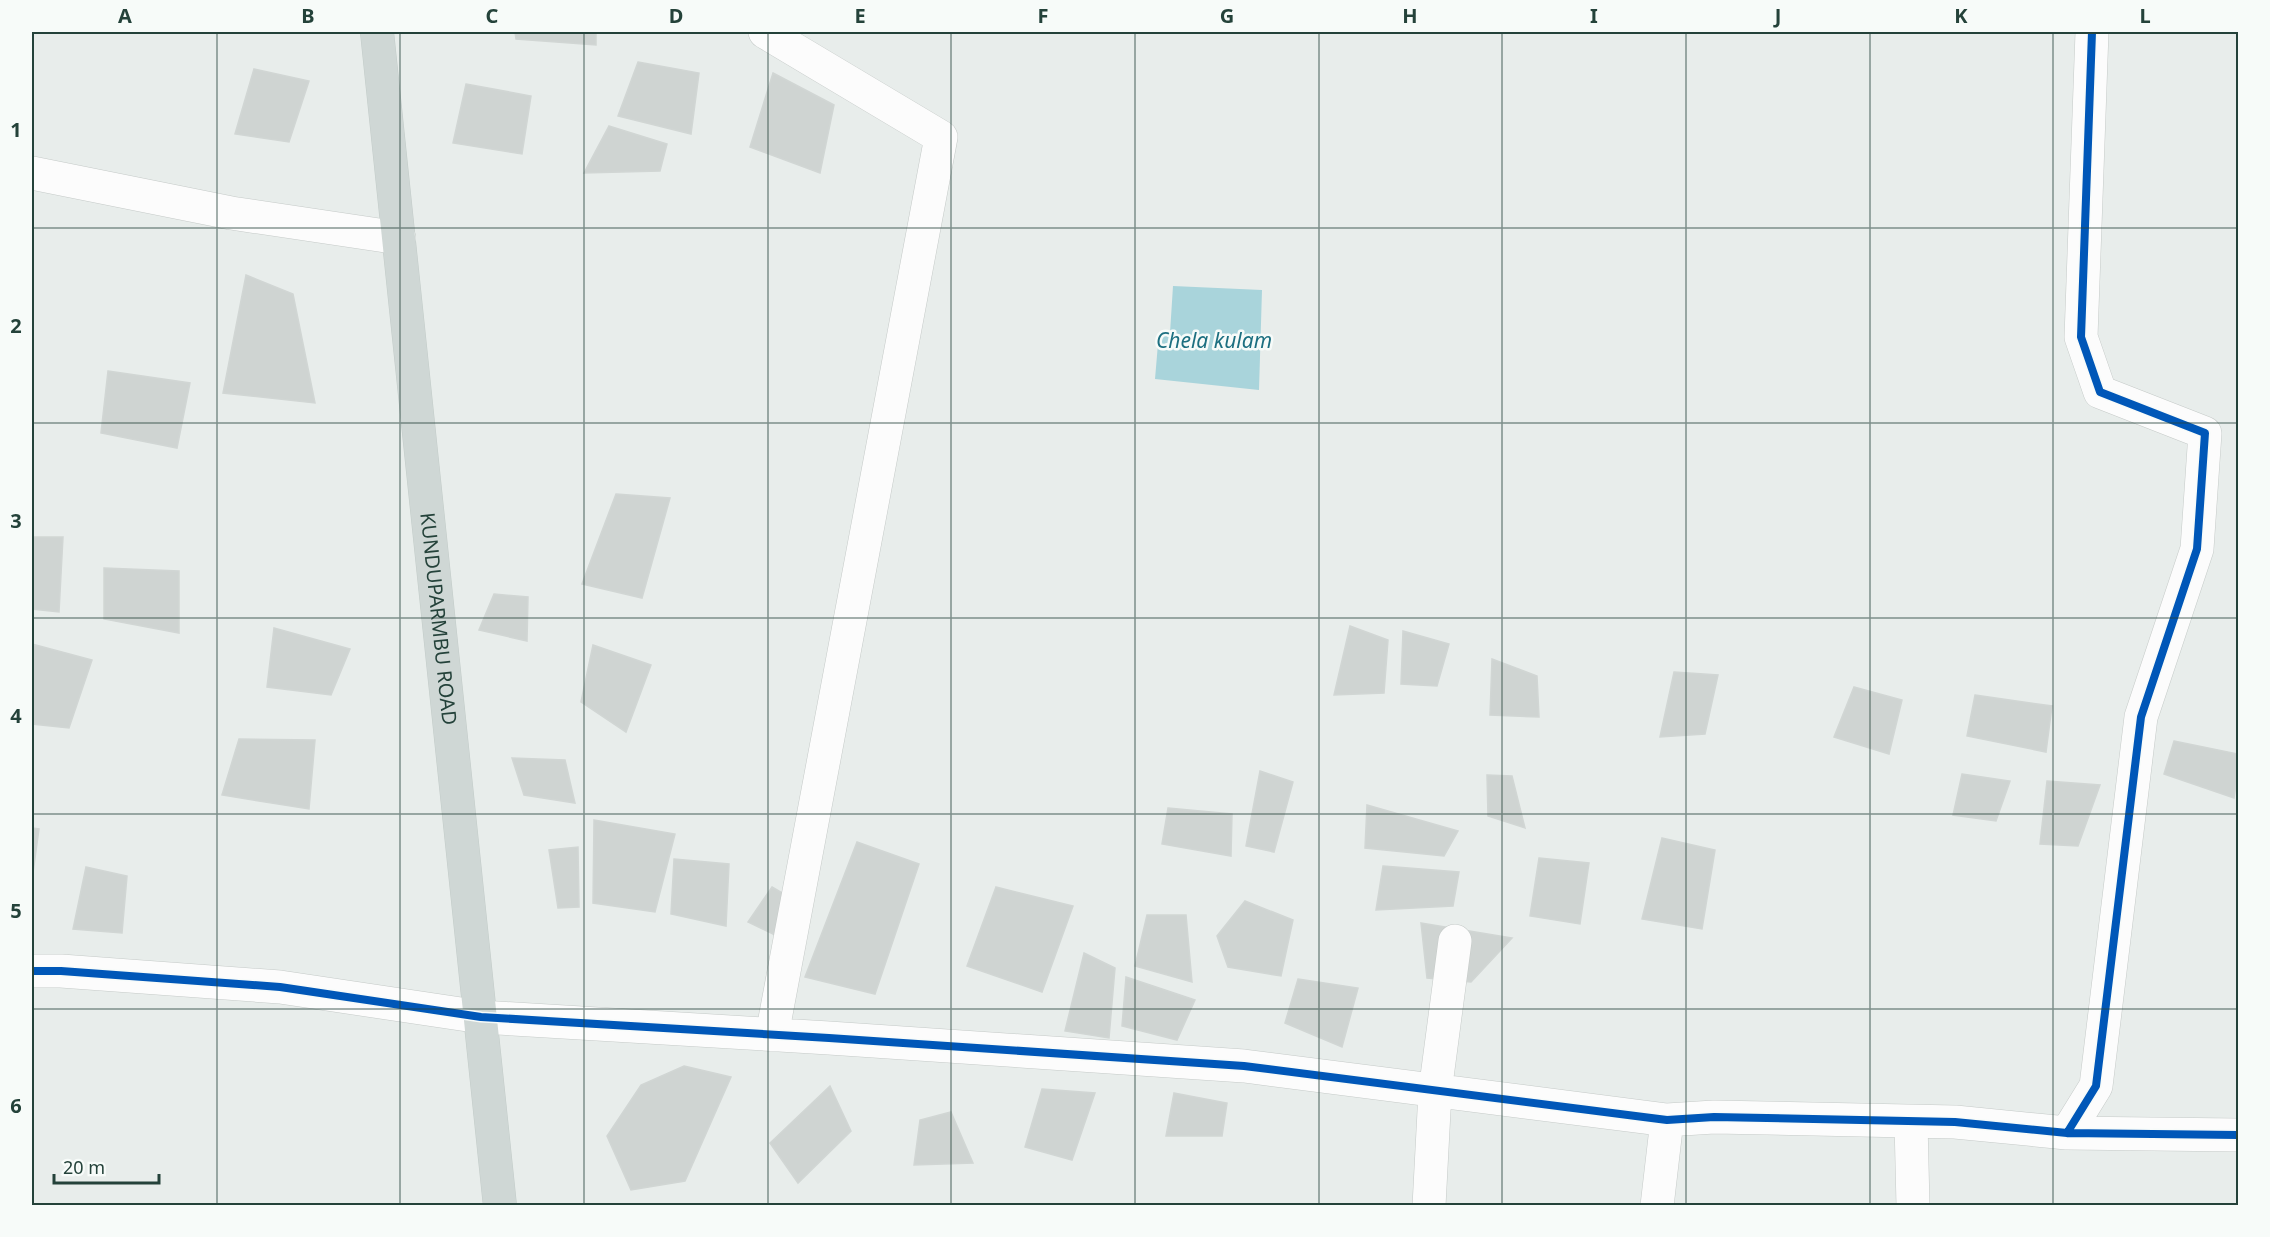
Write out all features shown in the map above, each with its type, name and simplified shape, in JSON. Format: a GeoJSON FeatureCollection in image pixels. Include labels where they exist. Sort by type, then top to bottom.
{"type":"FeatureCollection","features":[{"type":"Feature","properties":{"kind":"main road","name":"KUNDUPARMBU ROAD"},"geometry":{"type":"LineString","coordinates":[[377,32],[500,1206]]}},
{"type":"Feature","properties":{"kind":"street"},"geometry":{"type":"LineString","coordinates":[[765,32],[941,137],[772,1035]]}},
{"type":"Feature","properties":{"kind":"street"},"geometry":{"type":"LineString","coordinates":[[2067,1133],[2096,1086],[2142,717],[2197,549],[2205,433],[2100,392],[2081,337],[2092,32]]}},
{"type":"Feature","properties":{"kind":"street"},"geometry":{"type":"LineString","coordinates":[[32,173],[231,213],[399,238]]}},
{"type":"Feature","properties":{"kind":"street"},"geometry":{"type":"LineString","coordinates":[[1429,1206],[1435,1092],[1455,941]]}},
{"type":"Feature","properties":{"kind":"street"},"geometry":{"type":"LineString","coordinates":[[32,971],[61,971],[280,987],[481,1017],[1244,1066],[1667,1120],[1714,1117],[1955,1122],[2067,1133],[2238,1135]]}},
{"type":"Feature","properties":{"kind":"street"},"geometry":{"type":"LineString","coordinates":[[1657,1206],[1667,1120]]}},
{"type":"Feature","properties":{"kind":"street"},"geometry":{"type":"LineString","coordinates":[[1911,1122],[1913,1206]]}},
{"type":"Feature","properties":{"kind":"water","name":"Chela kulam"},"geometry":{"type":"Polygon","coordinates":[[[1173,286],[1262,290],[1259,390],[1155,379],[1159,332],[1170,333],[1173,286]]]}},
{"type":"Feature","properties":{"kind":"building"},"geometry":{"type":"Polygon","coordinates":[[[515,32],[596,32],[596,45],[516,39],[515,32]]]}},
{"type":"Feature","properties":{"kind":"building"},"geometry":{"type":"Polygon","coordinates":[[[638,62],[699,73],[691,134],[618,116],[638,62]]]}},
{"type":"Feature","properties":{"kind":"building"},"geometry":{"type":"Polygon","coordinates":[[[254,69],[309,81],[289,142],[235,134],[254,69]]]}},
{"type":"Feature","properties":{"kind":"building"},"geometry":{"type":"Polygon","coordinates":[[[773,73],[834,105],[820,173],[750,147],[773,73]]]}},
{"type":"Feature","properties":{"kind":"building"},"geometry":{"type":"Polygon","coordinates":[[[466,84],[531,96],[522,154],[453,143],[466,84]]]}},
{"type":"Feature","properties":{"kind":"building"},"geometry":{"type":"Polygon","coordinates":[[[609,126],[667,144],[660,171],[584,173],[609,126]]]}},
{"type":"Feature","properties":{"kind":"building"},"geometry":{"type":"Polygon","coordinates":[[[246,275],[293,294],[315,403],[223,393],[246,275]]]}},
{"type":"Feature","properties":{"kind":"building"},"geometry":{"type":"Polygon","coordinates":[[[108,371],[190,383],[177,448],[101,433],[108,371]]]}},
{"type":"Feature","properties":{"kind":"building"},"geometry":{"type":"Polygon","coordinates":[[[616,494],[670,498],[642,598],[582,584],[616,494]]]}},
{"type":"Feature","properties":{"kind":"building"},"geometry":{"type":"Polygon","coordinates":[[[32,537],[63,537],[59,612],[32,609],[32,537]]]}},
{"type":"Feature","properties":{"kind":"building"},"geometry":{"type":"Polygon","coordinates":[[[104,568],[179,571],[179,633],[104,619],[104,568]]]}},
{"type":"Feature","properties":{"kind":"building"},"geometry":{"type":"Polygon","coordinates":[[[494,594],[528,597],[527,641],[479,630],[494,594]]]}},
{"type":"Feature","properties":{"kind":"building"},"geometry":{"type":"Polygon","coordinates":[[[1350,626],[1388,640],[1384,693],[1334,695],[1350,626]]]}},
{"type":"Feature","properties":{"kind":"building"},"geometry":{"type":"Polygon","coordinates":[[[274,628],[350,649],[331,695],[267,687],[274,628]]]}},
{"type":"Feature","properties":{"kind":"building"},"geometry":{"type":"Polygon","coordinates":[[[1403,631],[1449,644],[1437,686],[1401,684],[1403,631]]]}},
{"type":"Feature","properties":{"kind":"building"},"geometry":{"type":"Polygon","coordinates":[[[32,644],[92,660],[69,728],[32,724],[32,644]]]}},
{"type":"Feature","properties":{"kind":"building"},"geometry":{"type":"Polygon","coordinates":[[[593,645],[651,665],[626,732],[581,702],[593,645]]]}},
{"type":"Feature","properties":{"kind":"building"},"geometry":{"type":"Polygon","coordinates":[[[1492,659],[1537,676],[1539,717],[1490,715],[1492,659]]]}},
{"type":"Feature","properties":{"kind":"building"},"geometry":{"type":"Polygon","coordinates":[[[1674,672],[1718,675],[1705,734],[1660,737],[1674,672]]]}},
{"type":"Feature","properties":{"kind":"building"},"geometry":{"type":"Polygon","coordinates":[[[1854,687],[1902,700],[1889,754],[1834,737],[1854,687]]]}},
{"type":"Feature","properties":{"kind":"building"},"geometry":{"type":"Polygon","coordinates":[[[1975,695],[2052,706],[2046,752],[1967,736],[1975,695]]]}},
{"type":"Feature","properties":{"kind":"building"},"geometry":{"type":"Polygon","coordinates":[[[239,739],[315,740],[309,809],[222,795],[239,739]]]}},
{"type":"Feature","properties":{"kind":"building"},"geometry":{"type":"Polygon","coordinates":[[[2174,741],[2238,754],[2234,798],[2164,774],[2174,741]]]}},
{"type":"Feature","properties":{"kind":"building"},"geometry":{"type":"Polygon","coordinates":[[[512,758],[565,760],[575,803],[524,795],[512,758]]]}},
{"type":"Feature","properties":{"kind":"building"},"geometry":{"type":"Polygon","coordinates":[[[1260,771],[1293,782],[1274,852],[1246,846],[1260,771]]]}},
{"type":"Feature","properties":{"kind":"building"},"geometry":{"type":"Polygon","coordinates":[[[1962,774],[2010,781],[1996,821],[1953,815],[1962,774]]]}},
{"type":"Feature","properties":{"kind":"building"},"geometry":{"type":"Polygon","coordinates":[[[1487,775],[1512,776],[1525,828],[1488,816],[1487,775]]]}},
{"type":"Feature","properties":{"kind":"building"},"geometry":{"type":"Polygon","coordinates":[[[2047,781],[2100,785],[2078,846],[2040,844],[2047,781]]]}},
{"type":"Feature","properties":{"kind":"building"},"geometry":{"type":"Polygon","coordinates":[[[1367,805],[1458,831],[1444,856],[1365,848],[1367,805]]]}},
{"type":"Feature","properties":{"kind":"building"},"geometry":{"type":"Polygon","coordinates":[[[1168,808],[1232,814],[1231,856],[1162,844],[1168,808]]]}},
{"type":"Feature","properties":{"kind":"building"},"geometry":{"type":"Polygon","coordinates":[[[594,820],[675,834],[655,912],[593,903],[594,820]]]}},
{"type":"Feature","properties":{"kind":"building"},"geometry":{"type":"Polygon","coordinates":[[[32,828],[39,829],[32,880],[32,828]]]}},
{"type":"Feature","properties":{"kind":"building"},"geometry":{"type":"Polygon","coordinates":[[[1662,838],[1715,850],[1702,929],[1642,919],[1662,838]]]}},
{"type":"Feature","properties":{"kind":"building"},"geometry":{"type":"Polygon","coordinates":[[[857,842],[919,864],[875,994],[805,977],[857,842]]]}},
{"type":"Feature","properties":{"kind":"building"},"geometry":{"type":"Polygon","coordinates":[[[578,847],[579,907],[558,908],[549,850],[578,847]]]}},
{"type":"Feature","properties":{"kind":"building"},"geometry":{"type":"Polygon","coordinates":[[[1539,858],[1589,863],[1580,924],[1530,916],[1539,858]]]}},
{"type":"Feature","properties":{"kind":"building"},"geometry":{"type":"Polygon","coordinates":[[[674,859],[729,864],[726,926],[671,914],[674,859]]]}},
{"type":"Feature","properties":{"kind":"building"},"geometry":{"type":"Polygon","coordinates":[[[1383,866],[1459,872],[1453,906],[1376,910],[1383,866]]]}},
{"type":"Feature","properties":{"kind":"building"},"geometry":{"type":"Polygon","coordinates":[[[86,867],[127,876],[122,933],[73,929],[86,867]]]}},
{"type":"Feature","properties":{"kind":"building"},"geometry":{"type":"Polygon","coordinates":[[[772,887],[791,898],[775,935],[748,922],[772,887]]]}},
{"type":"Feature","properties":{"kind":"building"},"geometry":{"type":"Polygon","coordinates":[[[996,887],[1073,906],[1042,992],[967,966],[996,887]]]}},
{"type":"Feature","properties":{"kind":"building"},"geometry":{"type":"Polygon","coordinates":[[[1245,901],[1293,920],[1281,976],[1228,967],[1217,936],[1245,901]]]}},
{"type":"Feature","properties":{"kind":"building"},"geometry":{"type":"Polygon","coordinates":[[[1147,915],[1186,915],[1192,982],[1135,966],[1147,915]]]}},
{"type":"Feature","properties":{"kind":"building"},"geometry":{"type":"Polygon","coordinates":[[[1421,923],[1512,938],[1471,982],[1427,978],[1421,923]]]}},
{"type":"Feature","properties":{"kind":"building"},"geometry":{"type":"Polygon","coordinates":[[[1084,953],[1115,968],[1109,1038],[1065,1031],[1084,953]]]}},
{"type":"Feature","properties":{"kind":"building"},"geometry":{"type":"Polygon","coordinates":[[[1126,977],[1195,1000],[1177,1040],[1122,1026],[1126,977]]]}},
{"type":"Feature","properties":{"kind":"building"},"geometry":{"type":"Polygon","coordinates":[[[1298,979],[1358,988],[1342,1047],[1285,1023],[1298,979]]]}},
{"type":"Feature","properties":{"kind":"building"},"geometry":{"type":"Polygon","coordinates":[[[684,1066],[731,1077],[685,1181],[631,1190],[607,1136],[641,1085],[684,1066]]]}},
{"type":"Feature","properties":{"kind":"building"},"geometry":{"type":"Polygon","coordinates":[[[830,1086],[851,1131],[798,1183],[770,1143],[830,1086]]]}},
{"type":"Feature","properties":{"kind":"building"},"geometry":{"type":"Polygon","coordinates":[[[1042,1089],[1095,1093],[1072,1160],[1025,1147],[1042,1089]]]}},
{"type":"Feature","properties":{"kind":"building"},"geometry":{"type":"Polygon","coordinates":[[[1174,1093],[1227,1103],[1222,1136],[1166,1136],[1174,1093]]]}},
{"type":"Feature","properties":{"kind":"building"},"geometry":{"type":"Polygon","coordinates":[[[951,1112],[973,1163],[914,1165],[920,1120],[951,1112]]]}},
{"type":"Feature","properties":{"kind":"cycle path"},"geometry":{"type":"LineString","coordinates":[[2067,1133],[2096,1086],[2141,717],[2197,549],[2205,433],[2100,392],[2081,337],[2092,32]]}},
{"type":"Feature","properties":{"kind":"cycle path"},"geometry":{"type":"LineString","coordinates":[[32,971],[61,971],[280,987],[481,1017],[1244,1066],[1667,1120],[1714,1117],[1955,1122],[2067,1133],[2238,1135]]}}]}
